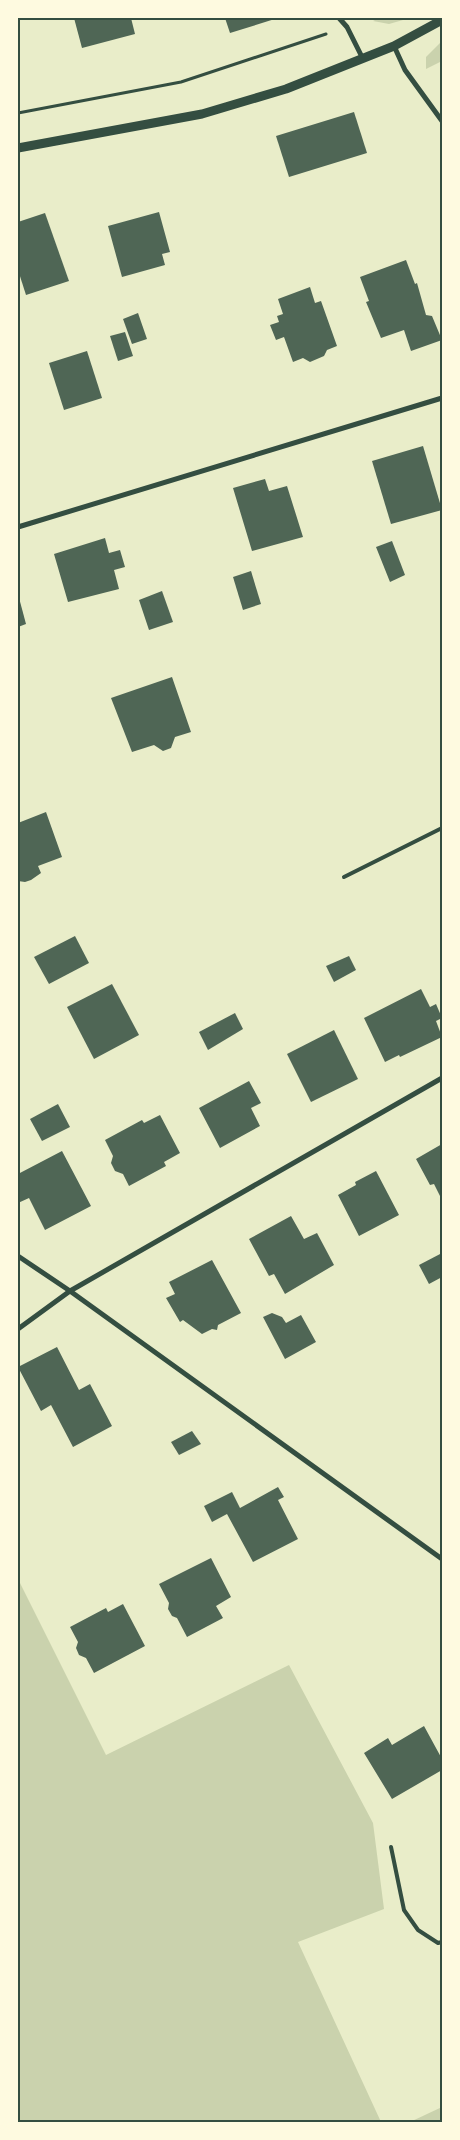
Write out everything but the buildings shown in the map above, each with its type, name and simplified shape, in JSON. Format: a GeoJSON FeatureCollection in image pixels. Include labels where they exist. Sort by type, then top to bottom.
{"type":"FeatureCollection","features":[{"type":"Feature","properties":{"kind":"street"},"geometry":{"type":"LineString","coordinates":[[339,18],[347,27],[363,60]]}},
{"type":"Feature","properties":{"kind":"street"},"geometry":{"type":"LineString","coordinates":[[18,148],[202,114],[286,89],[363,60],[394,46],[442,20]]}},
{"type":"Feature","properties":{"kind":"street"},"geometry":{"type":"LineString","coordinates":[[394,46],[405,70],[442,121]]}},
{"type":"Feature","properties":{"kind":"street"},"geometry":{"type":"LineString","coordinates":[[18,527],[442,398]]}},
{"type":"Feature","properties":{"kind":"street"},"geometry":{"type":"LineString","coordinates":[[18,1329],[70,1291],[442,1078]]}},
{"type":"Feature","properties":{"kind":"street"},"geometry":{"type":"LineString","coordinates":[[18,1256],[70,1291],[442,1559]]}},
{"type":"Feature","properties":{"kind":"lane"},"geometry":{"type":"LineString","coordinates":[[344,876],[442,828]]}},
{"type":"Feature","properties":{"kind":"lane"},"geometry":{"type":"LineString","coordinates":[[391,1847],[404,1910],[418,1930],[438,1943],[442,1942]]}},
{"type":"Feature","properties":{"kind":"path"},"geometry":{"type":"LineString","coordinates":[[18,113],[181,82],[347,27]]}},
{"type":"Feature","properties":{"kind":"green space"},"geometry":{"type":"Polygon","coordinates":[[[379,18],[410,18],[389,24],[373,21],[379,18]]]}},
{"type":"Feature","properties":{"kind":"green space"},"geometry":{"type":"Polygon","coordinates":[[[442,41],[442,61],[426,69],[426,57],[442,41]]]}},
{"type":"Feature","properties":{"kind":"green space"},"geometry":{"type":"Polygon","coordinates":[[[18,1579],[106,1755],[289,1665],[373,1823],[384,1909],[298,1942],[381,2122],[18,2122],[18,1579]]]}},
{"type":"Feature","properties":{"kind":"green space"},"geometry":{"type":"Polygon","coordinates":[[[442,2107],[442,2122],[410,2122],[442,2107]]]}}]}
